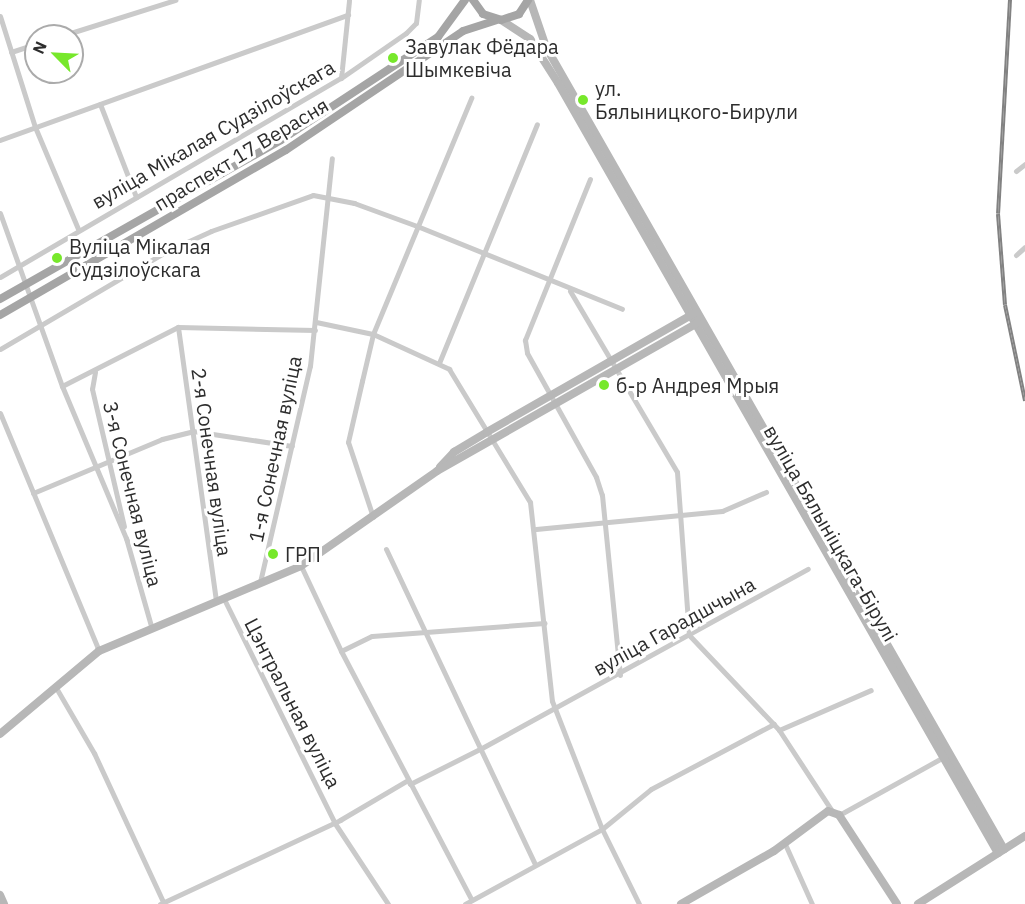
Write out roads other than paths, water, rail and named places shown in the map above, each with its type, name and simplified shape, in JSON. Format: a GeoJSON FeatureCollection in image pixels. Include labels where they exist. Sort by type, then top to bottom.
{"type":"FeatureCollection","features":[{"type":"Feature","properties":{"kind":"main road","name":"праспект 17 Верасня"},"geometry":{"type":"LineString","coordinates":[[0,299],[281,140],[438,37],[465,0]]}},
{"type":"Feature","properties":{"kind":"main road"},"geometry":{"type":"LineString","coordinates":[[473,0],[483,14],[498,20]]}},
{"type":"Feature","properties":{"kind":"main road","name":"праспект 17 Верасня"},"geometry":{"type":"LineString","coordinates":[[0,315],[286,150],[463,31],[519,14],[529,0]]}},
{"type":"Feature","properties":{"kind":"main road","name":"вуліца Бялыніцкага-Бірулі"},"geometry":{"type":"LineString","coordinates":[[529,0],[546,47],[693,314],[942,758],[1001,851]]}},
{"type":"Feature","properties":{"kind":"main road","name":"вуліца Бялыніцкага-Бірулі"},"geometry":{"type":"LineString","coordinates":[[498,20],[530,39],[693,314]]}},
{"type":"Feature","properties":{"kind":"main road"},"geometry":{"type":"LineString","coordinates":[[0,734],[54,685],[99,651],[151,626],[301,566],[437,471],[454,452],[552,401],[693,314]]}},
{"type":"Feature","properties":{"kind":"main road"},"geometry":{"type":"LineString","coordinates":[[613,365],[698,323]]}},
{"type":"Feature","properties":{"kind":"main road","name":"вуліца Бялыніцкага-Бірулі"},"geometry":{"type":"LineString","coordinates":[[698,323],[1001,851]]}},
{"type":"Feature","properties":{"kind":"main road"},"geometry":{"type":"LineString","coordinates":[[681,904],[785,844],[812,820],[835,813],[897,904]]}},
{"type":"Feature","properties":{"kind":"main road"},"geometry":{"type":"LineString","coordinates":[[918,904],[1025,836]]}},
{"type":"Feature","properties":{"kind":"main road"},"geometry":{"type":"LineString","coordinates":[[0,896],[4,904]]}},
{"type":"Feature","properties":{"kind":"street"},"geometry":{"type":"LineString","coordinates":[[84,29],[175,0]]}},
{"type":"Feature","properties":{"kind":"street"},"geometry":{"type":"LineString","coordinates":[[341,78],[349,0]]}},
{"type":"Feature","properties":{"kind":"street","name":"вуліца Мікалая Судзілоўскага"},"geometry":{"type":"LineString","coordinates":[[0,277],[78,229],[341,78],[406,33],[416,23],[419,0]]}},
{"type":"Feature","properties":{"kind":"street"},"geometry":{"type":"LineString","coordinates":[[0,140],[348,15]]}},
{"type":"Feature","properties":{"kind":"street"},"geometry":{"type":"LineString","coordinates":[[0,16],[35,127],[78,229]]}},
{"type":"Feature","properties":{"kind":"street"},"geometry":{"type":"LineString","coordinates":[[11,52],[24,48]]}},
{"type":"Feature","properties":{"kind":"street"},"geometry":{"type":"LineString","coordinates":[[373,517],[348,442],[373,334],[471,98]]}},
{"type":"Feature","properties":{"kind":"street"},"geometry":{"type":"LineString","coordinates":[[100,104],[136,197]]}},
{"type":"Feature","properties":{"kind":"street"},"geometry":{"type":"LineString","coordinates":[[439,363],[537,124]]}},
{"type":"Feature","properties":{"kind":"street","name":"1-я Сонечная вуліца"},"geometry":{"type":"LineString","coordinates":[[260,582],[292,446],[315,330],[330,198],[332,158]]}},
{"type":"Feature","properties":{"kind":"street"},"geometry":{"type":"LineString","coordinates":[[1016,171],[1025,164]]}},
{"type":"Feature","properties":{"kind":"street"},"geometry":{"type":"LineString","coordinates":[[590,179],[525,340],[527,353],[596,477],[607,523],[620,675]]}},
{"type":"Feature","properties":{"kind":"street"},"geometry":{"type":"LineString","coordinates":[[0,349],[134,268],[211,231],[313,195],[330,198],[417,226],[570,291],[622,309]]}},
{"type":"Feature","properties":{"kind":"street"},"geometry":{"type":"LineString","coordinates":[[0,213],[21,264],[28,297],[62,386],[127,541]]}},
{"type":"Feature","properties":{"kind":"street"},"geometry":{"type":"LineString","coordinates":[[1016,255],[1025,247]]}},
{"type":"Feature","properties":{"kind":"street"},"geometry":{"type":"LineString","coordinates":[[570,291],[677,472],[689,635],[779,730],[835,813],[942,758]]}},
{"type":"Feature","properties":{"kind":"street"},"geometry":{"type":"LineString","coordinates":[[316,322],[373,334],[439,363],[457,379],[530,502],[536,529],[554,708],[602,829],[639,904]]}},
{"type":"Feature","properties":{"kind":"street"},"geometry":{"type":"LineString","coordinates":[[62,386],[178,327],[315,330]]}},
{"type":"Feature","properties":{"kind":"street","name":"2-я Сонечная вуліца"},"geometry":{"type":"LineString","coordinates":[[178,327],[220,600]]}},
{"type":"Feature","properties":{"kind":"street","name":"3-я Сонечная вуліца"},"geometry":{"type":"LineString","coordinates":[[97,370],[92,376],[92,389],[127,541],[151,626]]}},
{"type":"Feature","properties":{"kind":"street"},"geometry":{"type":"LineString","coordinates":[[0,413],[99,651]]}},
{"type":"Feature","properties":{"kind":"street"},"geometry":{"type":"LineString","coordinates":[[33,493],[167,437],[193,431],[292,446]]}},
{"type":"Feature","properties":{"kind":"street"},"geometry":{"type":"LineString","coordinates":[[536,529],[681,517],[722,511],[766,492]]}},
{"type":"Feature","properties":{"kind":"street"},"geometry":{"type":"LineString","coordinates":[[386,549],[535,864]]}},
{"type":"Feature","properties":{"kind":"street"},"geometry":{"type":"LineString","coordinates":[[301,566],[341,651],[472,900]]}},
{"type":"Feature","properties":{"kind":"street","name":"вуліца Гарадшчына"},"geometry":{"type":"LineString","coordinates":[[554,708],[620,675],[807,569]]}},
{"type":"Feature","properties":{"kind":"street","name":"Цэнтральная вуліца"},"geometry":{"type":"LineString","coordinates":[[220,600],[334,822],[388,904]]}},
{"type":"Feature","properties":{"kind":"street"},"geometry":{"type":"LineString","coordinates":[[341,651],[372,636],[544,624]]}},
{"type":"Feature","properties":{"kind":"street"},"geometry":{"type":"LineString","coordinates":[[54,685],[94,753],[162,903],[334,822],[409,782],[480,749],[554,708]]}},
{"type":"Feature","properties":{"kind":"street"},"geometry":{"type":"LineString","coordinates":[[779,730],[871,690]]}},
{"type":"Feature","properties":{"kind":"street"},"geometry":{"type":"LineString","coordinates":[[465,904],[602,829],[651,789],[774,724]]}},
{"type":"Feature","properties":{"kind":"street"},"geometry":{"type":"LineString","coordinates":[[785,844],[812,904]]}},
{"type":"Feature","properties":{"kind":"railway"},"geometry":{"type":"LineString","coordinates":[[1010,0],[998,214],[1005,305],[1025,401]]}},
{"type":"Feature","properties":{"kind":"place","name":"Завулак Фёдара Шымкевіча"},"geometry":{"type":"Point","coordinates":[393,58]}},
{"type":"Feature","properties":{"kind":"place","name":"ул. Бялыницкого-Бирули"},"geometry":{"type":"Point","coordinates":[583,100]}},
{"type":"Feature","properties":{"kind":"place","name":"Вуліца Мікалая Судзілоўскага"},"geometry":{"type":"Point","coordinates":[57,258]}},
{"type":"Feature","properties":{"kind":"place","name":"б-р Андрея Мрыя"},"geometry":{"type":"Point","coordinates":[604,385]}},
{"type":"Feature","properties":{"kind":"place","name":"ГРП"},"geometry":{"type":"Point","coordinates":[273,554]}}]}
